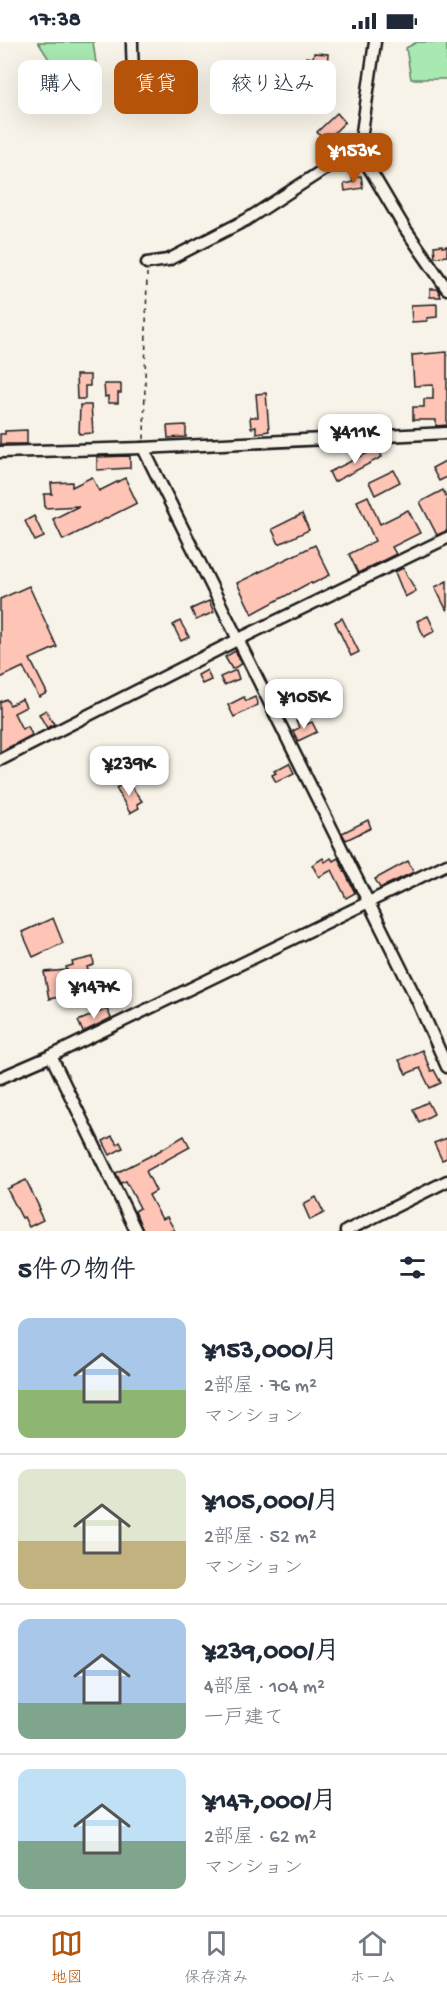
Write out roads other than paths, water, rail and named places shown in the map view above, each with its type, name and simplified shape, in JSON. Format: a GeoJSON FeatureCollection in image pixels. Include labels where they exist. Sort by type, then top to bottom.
{"type":"FeatureCollection","features":[{"type":"Feature","properties":{"kind":"street"},"geometry":{"type":"LineString","coordinates":[[132,42],[132,60]]}},
{"type":"Feature","properties":{"kind":"street"},"geometry":{"type":"LineString","coordinates":[[375,42],[360,146],[369,168],[447,289]]}},
{"type":"Feature","properties":{"kind":"street"},"geometry":{"type":"LineString","coordinates":[[147,263],[168,260],[246,220],[360,146]]}},
{"type":"Feature","properties":{"kind":"street"},"geometry":{"type":"LineString","coordinates":[[0,452],[143,448],[447,433]]}},
{"type":"Feature","properties":{"kind":"street"},"geometry":{"type":"LineString","coordinates":[[143,448],[417,1000],[447,1067]]}},
{"type":"Feature","properties":{"kind":"street"},"geometry":{"type":"LineString","coordinates":[[0,760],[239,639],[447,538]]}},
{"type":"Feature","properties":{"kind":"street"},"geometry":{"type":"LineString","coordinates":[[0,1078],[51,1056],[447,864]]}},
{"type":"Feature","properties":{"kind":"street"},"geometry":{"type":"LineString","coordinates":[[51,1056],[136,1231]]}},
{"type":"Feature","properties":{"kind":"street"},"geometry":{"type":"LineString","coordinates":[[346,1231],[447,1181]]}}]}
